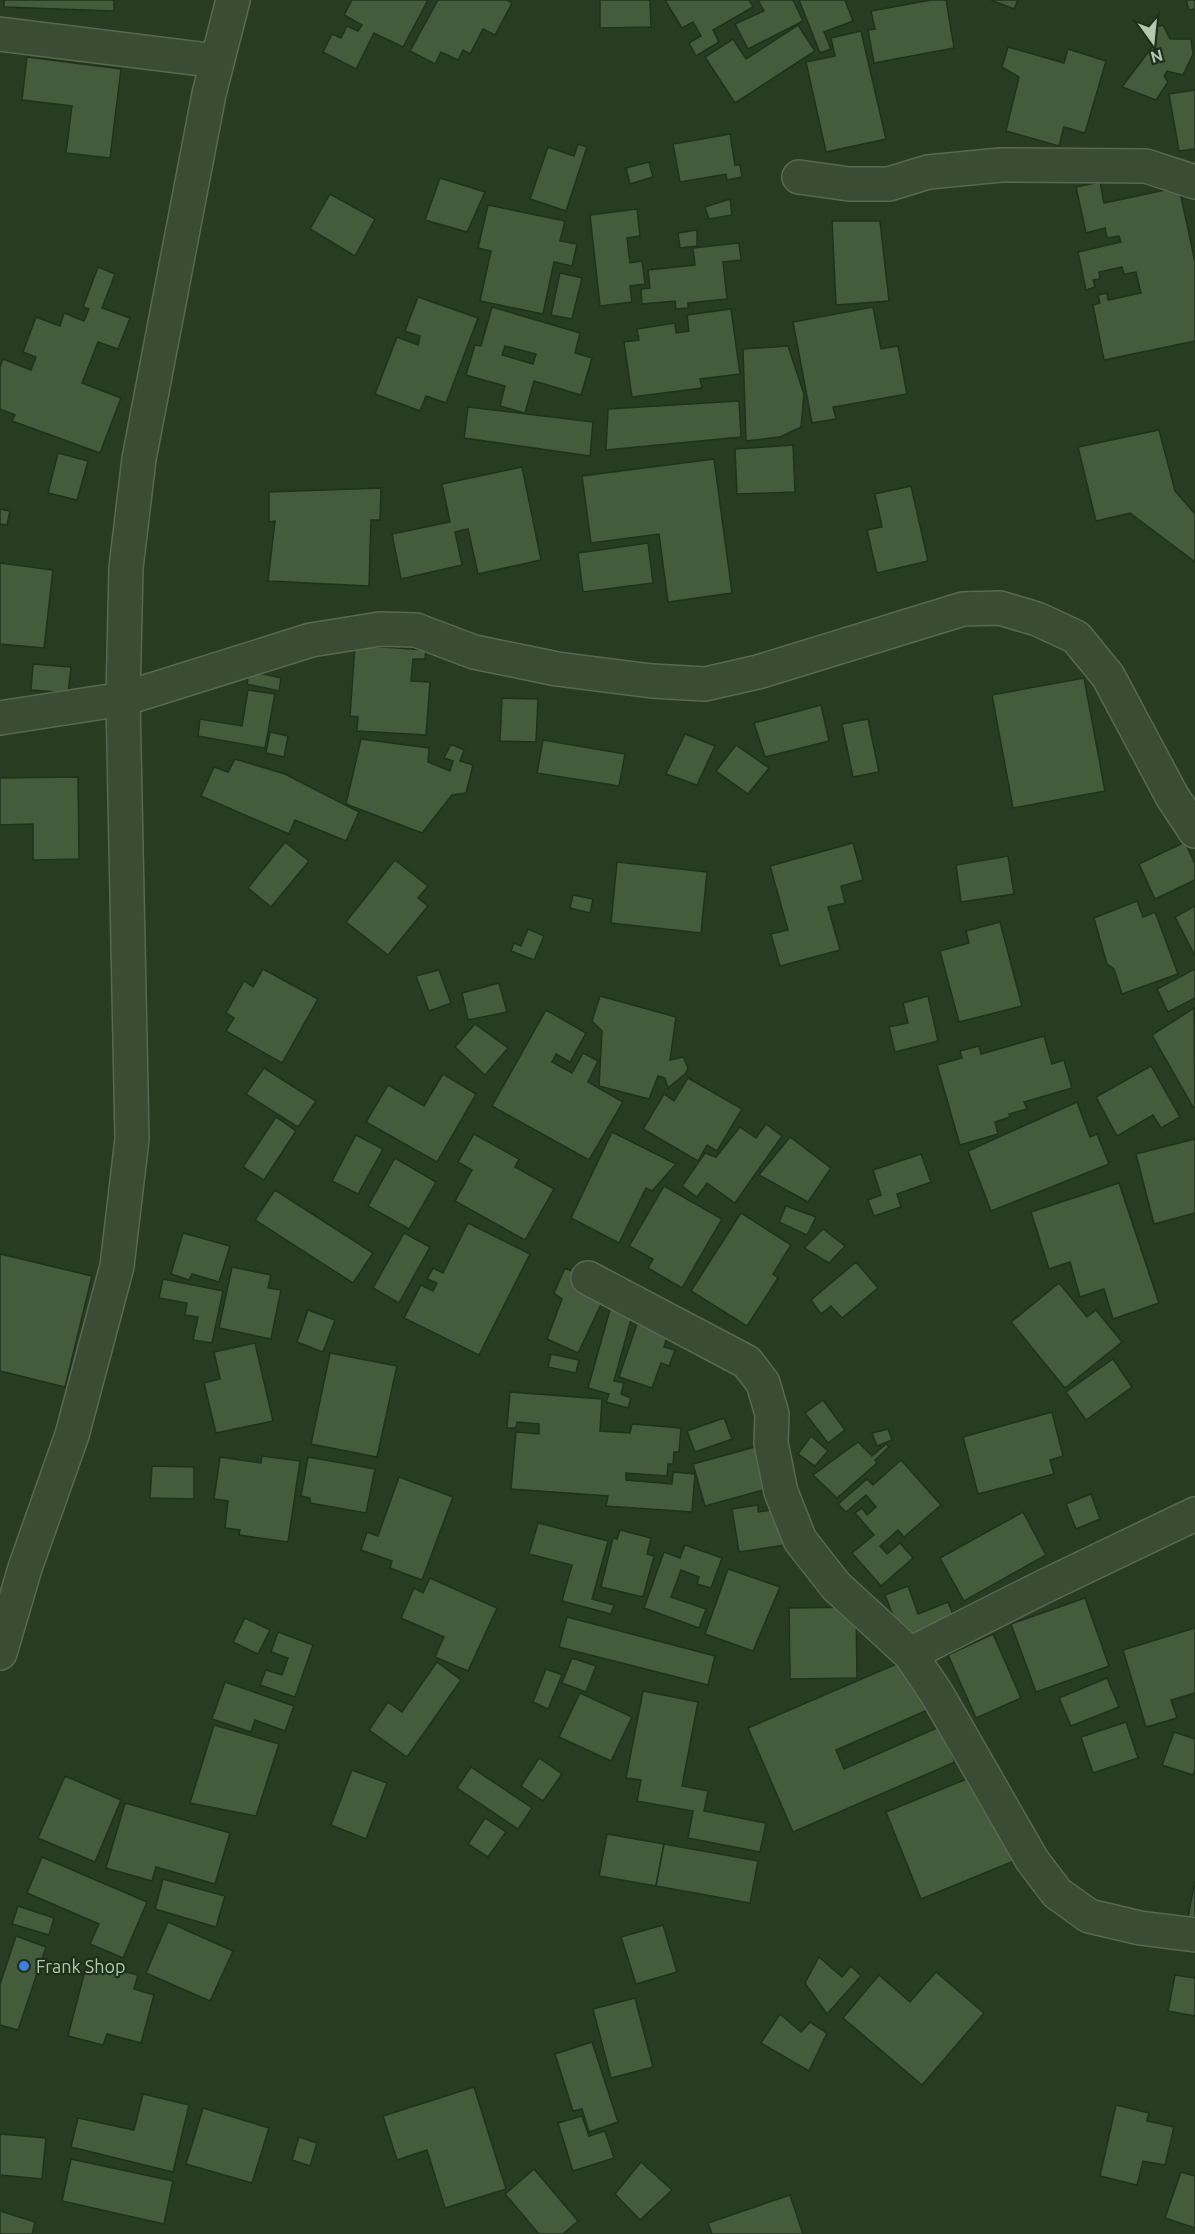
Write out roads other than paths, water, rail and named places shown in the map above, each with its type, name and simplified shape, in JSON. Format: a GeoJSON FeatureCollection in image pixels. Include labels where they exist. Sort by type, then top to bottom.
{"type":"FeatureCollection","features":[{"type":"Feature","properties":{"kind":"street"},"geometry":{"type":"LineString","coordinates":[[0,1653],[25,1568],[72,1435],[117,1266],[132,1139],[123,699],[126,568],[139,459],[232,0]]}},
{"type":"Feature","properties":{"kind":"street"},"geometry":{"type":"LineString","coordinates":[[0,34],[218,61]]}},
{"type":"Feature","properties":{"kind":"street"},"geometry":{"type":"LineString","coordinates":[[799,177],[849,184],[889,184],[928,172],[1001,165],[1135,165],[1146,166],[1195,182]]}},
{"type":"Feature","properties":{"kind":"street"},"geometry":{"type":"LineString","coordinates":[[0,718],[123,699],[311,640],[380,629],[416,630],[474,652],[557,669],[652,681],[705,684],[758,672],[963,609],[999,608],[1037,619],[1076,637],[1108,676],[1172,796],[1195,831]]}},
{"type":"Feature","properties":{"kind":"street"},"geometry":{"type":"LineString","coordinates":[[588,1278],[747,1362],[763,1383],[772,1414],[771,1443],[781,1492],[800,1540],[836,1586],[910,1654],[937,1694],[1032,1860],[1057,1893],[1089,1916],[1140,1928],[1195,1935]]}},
{"type":"Feature","properties":{"kind":"street"},"geometry":{"type":"LineString","coordinates":[[910,1654],[1195,1514]]}},
{"type":"Feature","properties":{"kind":"place","name":"Frank Shop"},"geometry":{"type":"Point","coordinates":[24,1966]}}]}
